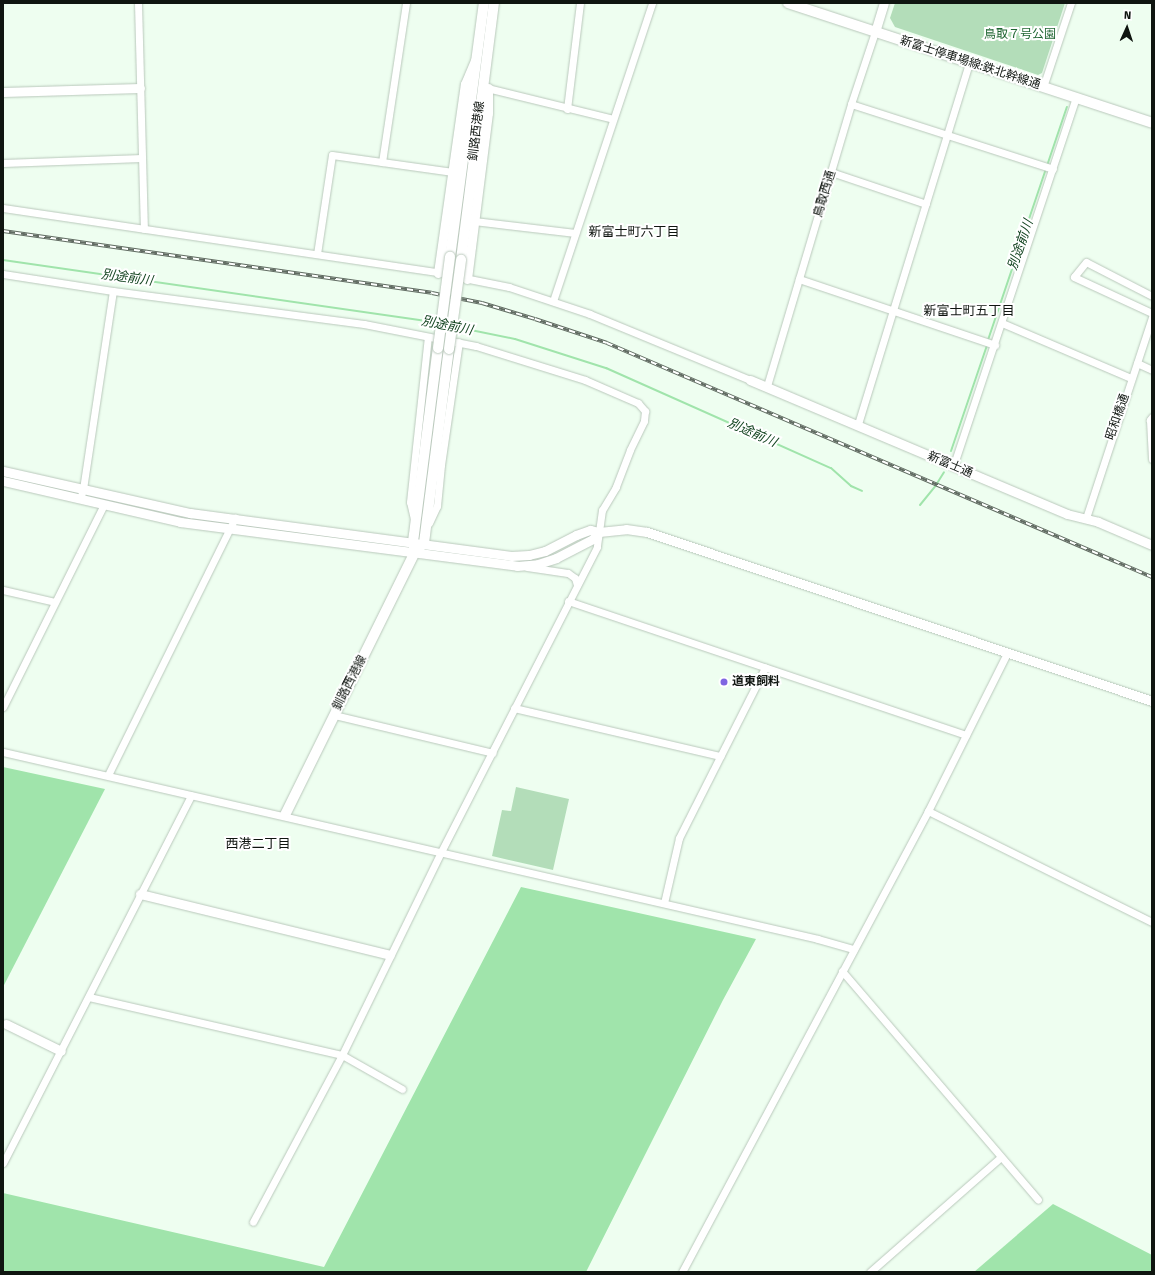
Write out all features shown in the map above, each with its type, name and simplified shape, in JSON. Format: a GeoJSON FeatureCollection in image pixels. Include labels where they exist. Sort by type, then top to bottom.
{"type":"FeatureCollection","features":[{"type":"Feature","properties":{"kind":"main road","name":"釧路西港線"},"geometry":{"type":"LineString","coordinates":[[414,547],[424,543],[421,528],[438,348],[484,3]]}},
{"type":"Feature","properties":{"kind":"main road","name":"釧路西港線"},"geometry":{"type":"LineString","coordinates":[[285,815],[414,547],[421,528],[449,349],[485,88],[494,3]]}},
{"type":"Feature","properties":{"kind":"main road","name":"新富士停車場線:鉄北幹線通"},"geometry":{"type":"LineString","coordinates":[[788,3],[1152,123]]}},
{"type":"Feature","properties":{"kind":"street"},"geometry":{"type":"LineString","coordinates":[[138,3],[144,229]]}},
{"type":"Feature","properties":{"kind":"street"},"geometry":{"type":"LineString","coordinates":[[382,162],[406,3]]}},
{"type":"Feature","properties":{"kind":"street"},"geometry":{"type":"LineString","coordinates":[[567,109],[580,3]]}},
{"type":"Feature","properties":{"kind":"street"},"geometry":{"type":"LineString","coordinates":[[553,302],[652,3]]}},
{"type":"Feature","properties":{"kind":"street","name":"鳥取西通"},"geometry":{"type":"LineString","coordinates":[[767,386],[851,104],[884,3]]}},
{"type":"Feature","properties":{"kind":"street"},"geometry":{"type":"LineString","coordinates":[[1043,87],[1071,3]]}},
{"type":"Feature","properties":{"kind":"street"},"geometry":{"type":"LineString","coordinates":[[438,272],[465,84],[476,56]]}},
{"type":"Feature","properties":{"kind":"street"},"geometry":{"type":"LineString","coordinates":[[858,424],[969,63]]}},
{"type":"Feature","properties":{"kind":"street"},"geometry":{"type":"LineString","coordinates":[[472,85],[613,119]]}},
{"type":"Feature","properties":{"kind":"street"},"geometry":{"type":"LineString","coordinates":[[3,92],[140,88]]}},
{"type":"Feature","properties":{"kind":"street"},"geometry":{"type":"LineString","coordinates":[[467,279],[488,113],[485,88]]}},
{"type":"Feature","properties":{"kind":"street"},"geometry":{"type":"LineString","coordinates":[[953,467],[1076,98]]}},
{"type":"Feature","properties":{"kind":"street"},"geometry":{"type":"LineString","coordinates":[[851,104],[1053,169]]}},
{"type":"Feature","properties":{"kind":"street"},"geometry":{"type":"LineString","coordinates":[[317,254],[332,154],[453,172]]}},
{"type":"Feature","properties":{"kind":"street"},"geometry":{"type":"LineString","coordinates":[[3,163],[142,158]]}},
{"type":"Feature","properties":{"kind":"street"},"geometry":{"type":"LineString","coordinates":[[831,172],[926,204]]}},
{"type":"Feature","properties":{"kind":"street"},"geometry":{"type":"LineString","coordinates":[[3,208],[438,272],[509,287],[590,314],[750,380]]}},
{"type":"Feature","properties":{"kind":"street"},"geometry":{"type":"LineString","coordinates":[[474,221],[575,233]]}},
{"type":"Feature","properties":{"kind":"street"},"geometry":{"type":"LineString","coordinates":[[1152,296],[1086,262],[1074,277],[1152,314]]}},
{"type":"Feature","properties":{"kind":"street"},"geometry":{"type":"LineString","coordinates":[[3,274],[113,291],[364,324],[459,342],[585,380],[638,402],[645,411],[644,421],[630,450],[616,487],[602,510],[597,547],[568,601],[493,753],[441,852],[342,1055],[254,1222]]}},
{"type":"Feature","properties":{"kind":"street"},"geometry":{"type":"LineString","coordinates":[[799,279],[994,345]]}},
{"type":"Feature","properties":{"kind":"street"},"geometry":{"type":"LineString","coordinates":[[80,499],[83,489],[113,291]]}},
{"type":"Feature","properties":{"kind":"street","name":"昭和橋通"},"geometry":{"type":"LineString","coordinates":[[1086,518],[1152,317]]}},
{"type":"Feature","properties":{"kind":"street"},"geometry":{"type":"LineString","coordinates":[[1002,322],[1132,378]]}},
{"type":"Feature","properties":{"kind":"street"},"geometry":{"type":"LineString","coordinates":[[428,337],[410,502],[421,528],[438,506],[441,465],[459,342]]}},
{"type":"Feature","properties":{"kind":"street"},"geometry":{"type":"LineString","coordinates":[[1137,363],[1152,370]]}},
{"type":"Feature","properties":{"kind":"street","name":"新富士通"},"geometry":{"type":"LineString","coordinates":[[750,380],[858,424],[953,467],[1067,514],[1086,518],[1152,545]]}},
{"type":"Feature","properties":{"kind":"street"},"geometry":{"type":"LineString","coordinates":[[1152,416],[1150,420],[1152,459]]}},
{"type":"Feature","properties":{"kind":"street"},"geometry":{"type":"LineString","coordinates":[[3,471],[190,513],[235,518],[414,547],[524,566],[533,569],[568,573],[575,578],[577,585]]}},
{"type":"Feature","properties":{"kind":"street"},"geometry":{"type":"LineString","coordinates":[[3,481],[180,522],[414,547]]}},
{"type":"Feature","properties":{"kind":"street"},"geometry":{"type":"LineString","coordinates":[[3,707],[104,504]]}},
{"type":"Feature","properties":{"kind":"street"},"geometry":{"type":"LineString","coordinates":[[108,775],[235,518]]}},
{"type":"Feature","properties":{"kind":"street"},"geometry":{"type":"LineString","coordinates":[[424,543],[511,556],[529,555],[590,530],[599,532],[626,528],[647,532],[1152,701]]}},
{"type":"Feature","properties":{"kind":"street"},"geometry":{"type":"LineString","coordinates":[[524,566],[556,558],[593,539],[599,532]]}},
{"type":"Feature","properties":{"kind":"street"},"geometry":{"type":"LineString","coordinates":[[3,590],[55,602]]}},
{"type":"Feature","properties":{"kind":"street"},"geometry":{"type":"LineString","coordinates":[[568,601],[966,735]]}},
{"type":"Feature","properties":{"kind":"street"},"geometry":{"type":"LineString","coordinates":[[682,1272],[928,811],[1007,653]]}},
{"type":"Feature","properties":{"kind":"street"},"geometry":{"type":"LineString","coordinates":[[664,903],[679,838],[765,668]]}},
{"type":"Feature","properties":{"kind":"street"},"geometry":{"type":"LineString","coordinates":[[514,708],[720,756]]}},
{"type":"Feature","properties":{"kind":"street"},"geometry":{"type":"LineString","coordinates":[[334,715],[493,753]]}},
{"type":"Feature","properties":{"kind":"street"},"geometry":{"type":"LineString","coordinates":[[3,752],[285,815],[818,939],[854,949]]}},
{"type":"Feature","properties":{"kind":"street"},"geometry":{"type":"LineString","coordinates":[[3,1163],[191,795]]}},
{"type":"Feature","properties":{"kind":"street"},"geometry":{"type":"LineString","coordinates":[[928,811],[1152,922]]}},
{"type":"Feature","properties":{"kind":"street"},"geometry":{"type":"LineString","coordinates":[[140,894],[390,955]]}},
{"type":"Feature","properties":{"kind":"street"},"geometry":{"type":"LineString","coordinates":[[842,971],[1038,1200]]}},
{"type":"Feature","properties":{"kind":"street"},"geometry":{"type":"LineString","coordinates":[[89,997],[342,1055],[402,1089]]}},
{"type":"Feature","properties":{"kind":"street"},"geometry":{"type":"LineString","coordinates":[[6,1024],[61,1051]]}},
{"type":"Feature","properties":{"kind":"street"},"geometry":{"type":"LineString","coordinates":[[870,1272],[1001,1157]]}},
{"type":"Feature","properties":{"kind":"green space","name":"鳥取７号公園"},"geometry":{"type":"Polygon","coordinates":[[[895,3],[1065,3],[1042,73],[1038,75],[895,27],[890,18],[895,3]]]}},
{"type":"Feature","properties":{"kind":"green space"},"geometry":{"type":"Polygon","coordinates":[[[516,787],[569,799],[553,870],[492,856],[502,810],[511,811],[516,787]]]}},
{"type":"Feature","properties":{"kind":"shaded area"},"geometry":{"type":"Polygon","coordinates":[[[3,767],[105,789],[3,987],[3,767]]]}},
{"type":"Feature","properties":{"kind":"shaded area"},"geometry":{"type":"Polygon","coordinates":[[[521,887],[756,939],[723,1000],[586,1272],[3,1272],[3,1193],[324,1267],[521,887]]]}},
{"type":"Feature","properties":{"kind":"shaded area"},"geometry":{"type":"Polygon","coordinates":[[[1053,1204],[1152,1255],[1152,1272],[974,1272],[1053,1204]]]}},
{"type":"Feature","properties":{"kind":"waterway","name":"別途前川"},"geometry":{"type":"LineString","coordinates":[[988,340],[1067,107]]}},
{"type":"Feature","properties":{"kind":"waterway","name":"別途前川"},"geometry":{"type":"LineString","coordinates":[[3,260],[438,323]]}},
{"type":"Feature","properties":{"kind":"waterway","name":"別途前川"},"geometry":{"type":"LineString","coordinates":[[456,327],[515,339],[606,368],[831,468],[851,486],[862,491]]}},
{"type":"Feature","properties":{"kind":"waterway","name":"別途前川"},"geometry":{"type":"LineString","coordinates":[[951,451],[987,345]]}},
{"type":"Feature","properties":{"kind":"waterway","name":"別途前川"},"geometry":{"type":"LineString","coordinates":[[920,505],[944,472]]}},
{"type":"Feature","properties":{"kind":"railway"},"geometry":{"type":"LineString","coordinates":[[3,231],[432,293],[482,303],[607,343],[1152,577]]}},
{"type":"Feature","properties":{"kind":"place","name":"道東飼料"},"geometry":{"type":"Point","coordinates":[724,682]}},
{"type":"Feature","properties":{"kind":"district","name":"新富士町六丁目"},"geometry":{"type":"Point","coordinates":[634,232]}},
{"type":"Feature","properties":{"kind":"district","name":"新富士町五丁目"},"geometry":{"type":"Point","coordinates":[969,311]}},
{"type":"Feature","properties":{"kind":"district","name":"西港二丁目"},"geometry":{"type":"Point","coordinates":[258,844]}}]}
